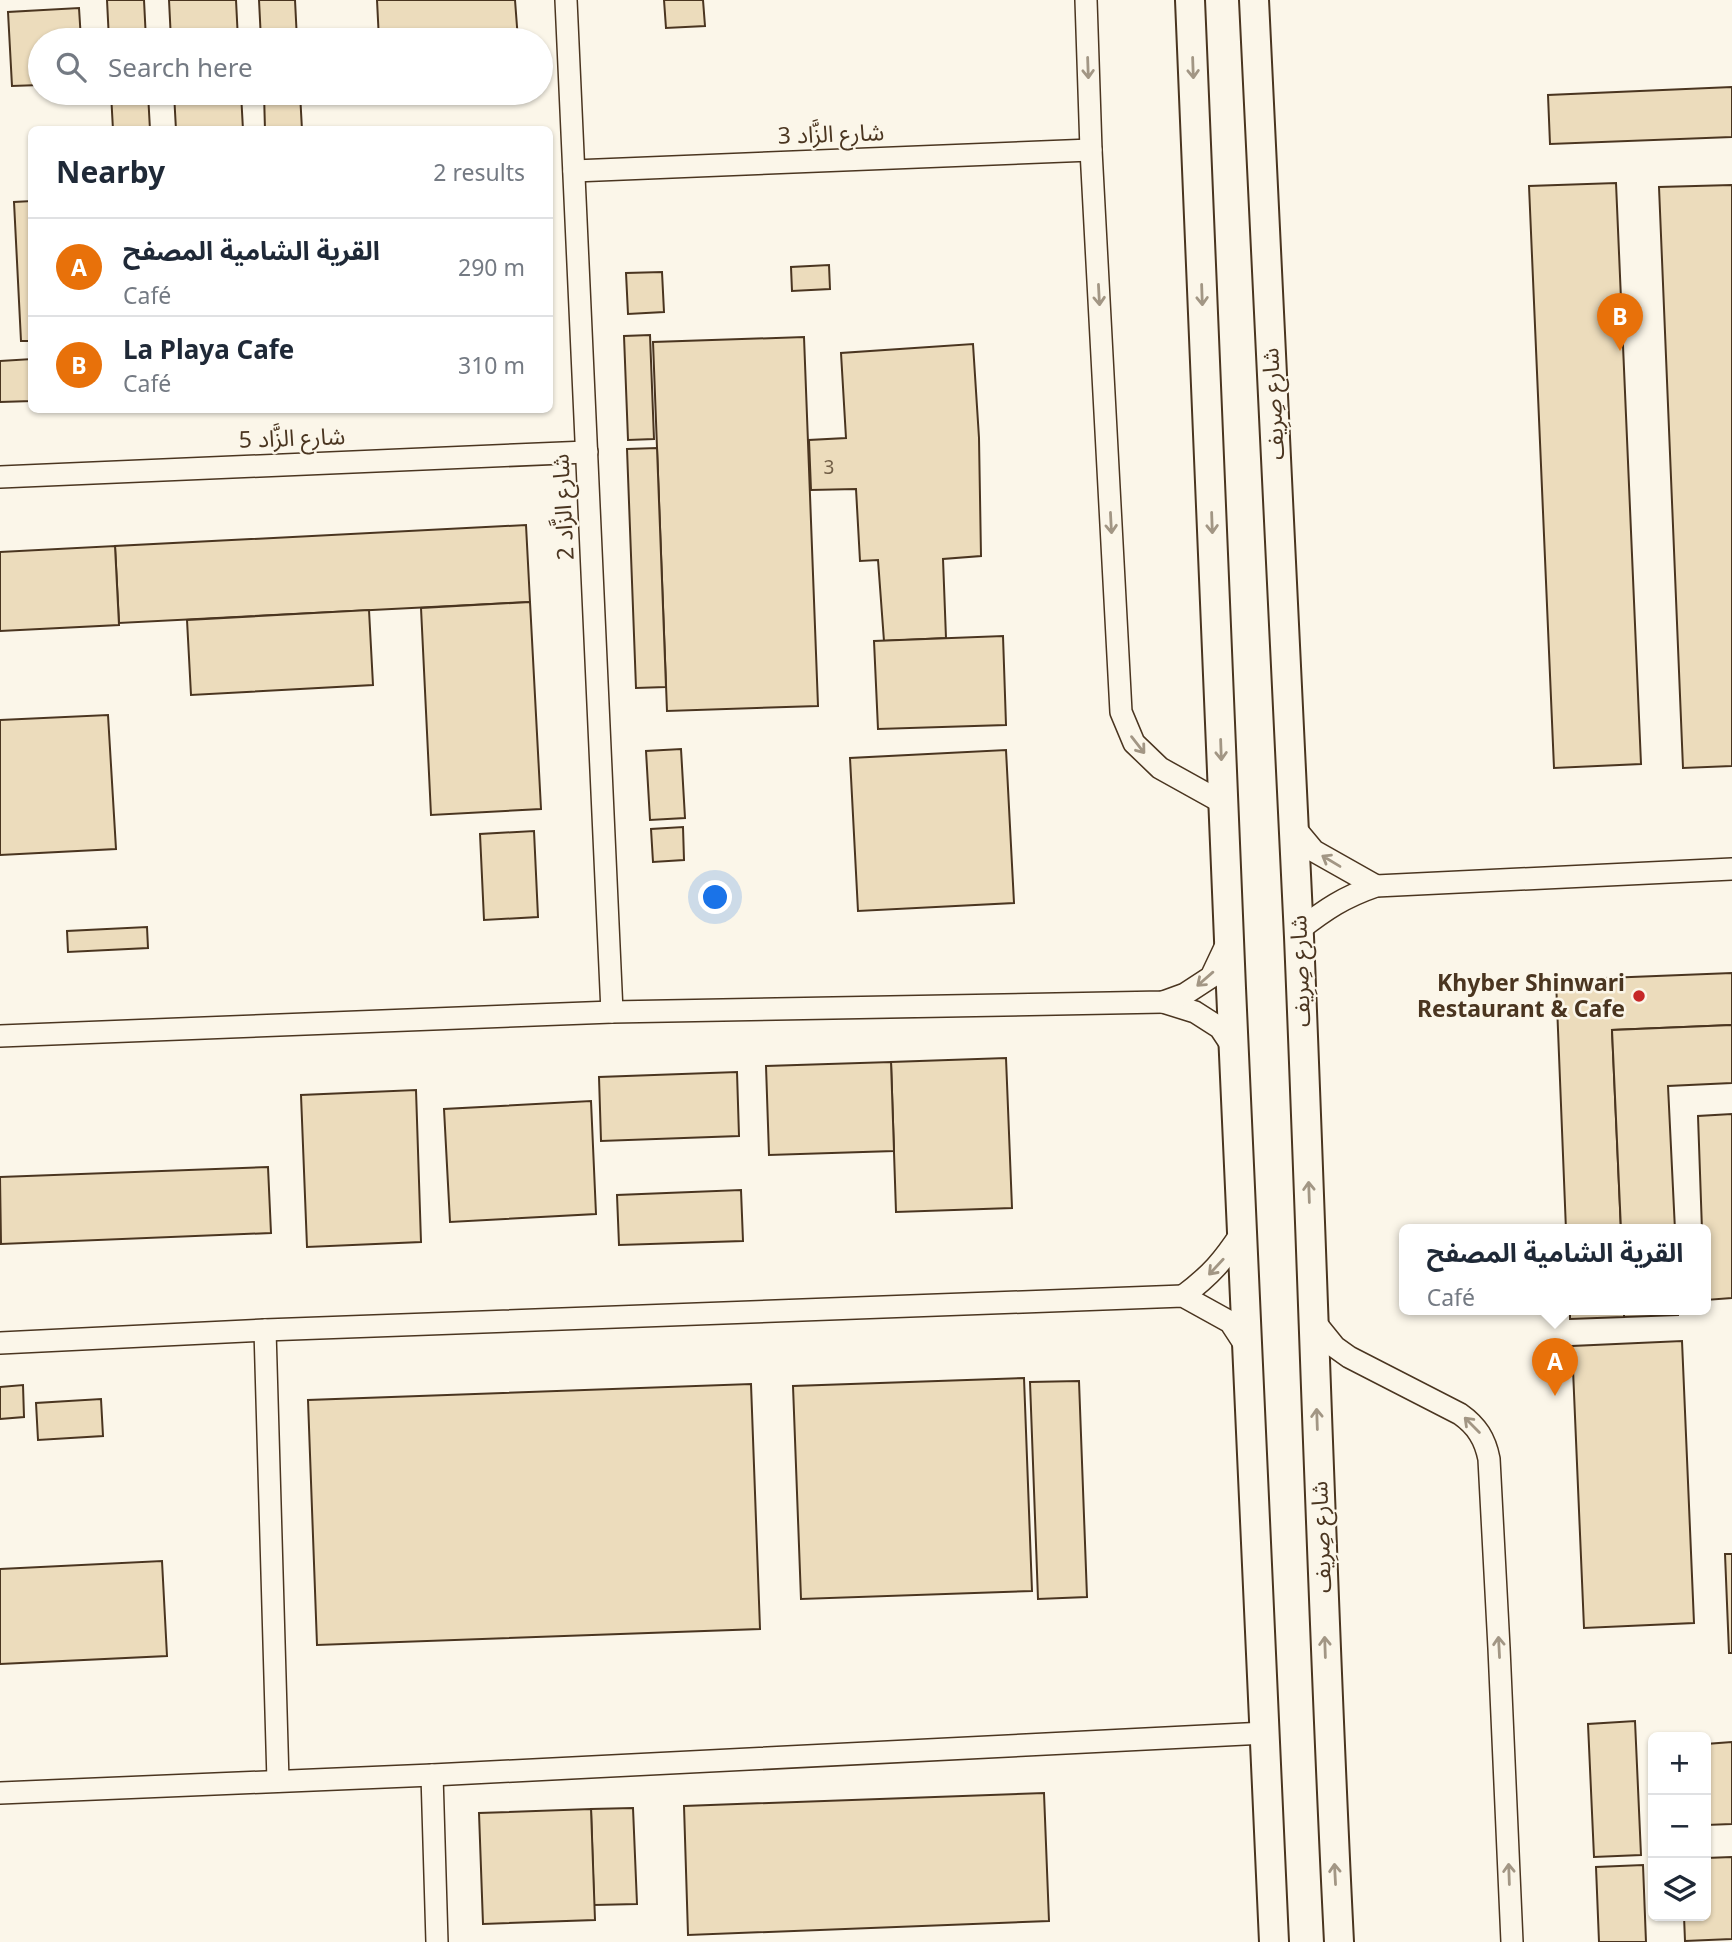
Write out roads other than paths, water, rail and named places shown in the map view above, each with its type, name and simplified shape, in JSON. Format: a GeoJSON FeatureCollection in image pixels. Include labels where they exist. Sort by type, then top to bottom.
{"type":"FeatureCollection","features":[{"type":"Feature","properties":{"kind":"main road"},"geometry":{"type":"LineString","coordinates":[[1190,0],[1274,1942]]}},
{"type":"Feature","properties":{"kind":"main road","name":"شارع صِرِيف"},"geometry":{"type":"LineString","coordinates":[[1254,0],[1299,930],[1326,1688],[1339,1942]]}},
{"type":"Feature","properties":{"kind":"street","name":"شارع الزَّاد 2"},"geometry":{"type":"LineString","coordinates":[[566,0],[612,1012]]}},
{"type":"Feature","properties":{"kind":"street"},"geometry":{"type":"LineString","coordinates":[[1086,0],[1091,150],[1121,712],[1134,743],[1160,768],[1223,803]]}},
{"type":"Feature","properties":{"kind":"street","name":"شارع الزَّاد 3"},"geometry":{"type":"LineString","coordinates":[[574,171],[1091,150]]}},
{"type":"Feature","properties":{"kind":"street","name":"شارع الزَّاد 5"},"geometry":{"type":"LineString","coordinates":[[0,477],[587,452]]}},
{"type":"Feature","properties":{"kind":"street"},"geometry":{"type":"LineString","coordinates":[[1294,827],[1314,851],[1377,886]]}},
{"type":"Feature","properties":{"kind":"street"},"geometry":{"type":"LineString","coordinates":[[1299,930],[1351,894],[1377,886],[1732,869]]}},
{"type":"Feature","properties":{"kind":"street"},"geometry":{"type":"LineString","coordinates":[[1163,1002],[1185,994],[1211,977],[1229,939]]}},
{"type":"Feature","properties":{"kind":"street"},"geometry":{"type":"LineString","coordinates":[[0,1036],[612,1012],[1163,1002],[1195,1012],[1220,1028],[1234,1049]]}},
{"type":"Feature","properties":{"kind":"street"},"geometry":{"type":"LineString","coordinates":[[1183,1296],[1222,1262],[1242,1232]]}},
{"type":"Feature","properties":{"kind":"street"},"geometry":{"type":"LineString","coordinates":[[0,1343],[265,1330],[1183,1296],[1230,1322],[1248,1348]]}},
{"type":"Feature","properties":{"kind":"street"},"geometry":{"type":"LineString","coordinates":[[1314,1321],[1329,1341],[1349,1357],[1466,1418],[1480,1432],[1486,1446],[1489,1459],[1499,1648],[1512,1942]]}},
{"type":"Feature","properties":{"kind":"street"},"geometry":{"type":"LineString","coordinates":[[265,1330],[278,1781]]}},
{"type":"Feature","properties":{"kind":"street"},"geometry":{"type":"LineString","coordinates":[[0,1793],[432,1775],[1265,1733]]}},
{"type":"Feature","properties":{"kind":"street"},"geometry":{"type":"LineString","coordinates":[[432,1775],[437,1942]]}},
{"type":"Feature","properties":{"kind":"place","name":"La Playa Cafe"},"geometry":{"type":"Point","coordinates":[1620,351]}},
{"type":"Feature","properties":{"kind":"place","name":"Khyber Shinwari Restaurant & Cafe"},"geometry":{"type":"Point","coordinates":[1639,996]}},
{"type":"Feature","properties":{"kind":"place","name":"القرية الشامية المصفح"},"geometry":{"type":"Point","coordinates":[1555,1396]}}]}
